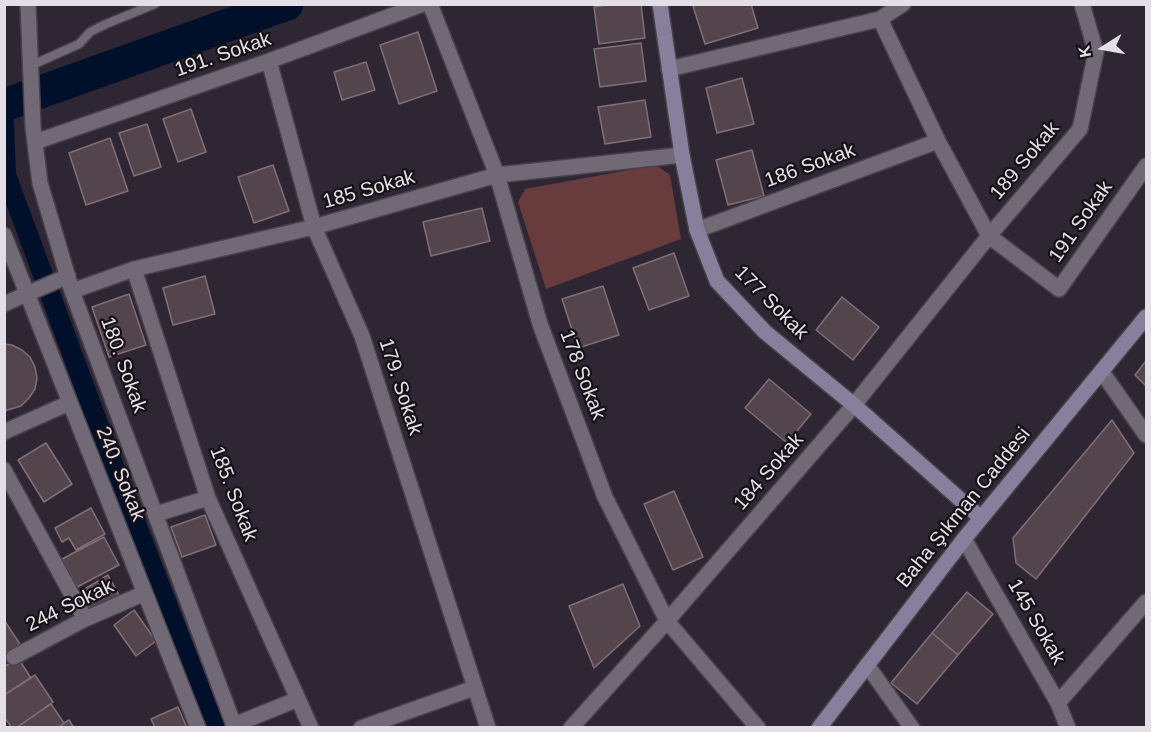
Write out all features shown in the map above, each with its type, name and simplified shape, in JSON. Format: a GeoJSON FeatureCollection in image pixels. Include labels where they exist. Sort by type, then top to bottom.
{"type":"FeatureCollection","features":[{"type":"Feature","properties":{"kind":"street","name":"180. Sokak"},"geometry":{"type":"LineString","coordinates":[[28,4],[34,134],[40,183],[68,282],[235,726]]}},
{"type":"Feature","properties":{"kind":"street","name":"191. Sokak"},"geometry":{"type":"LineString","coordinates":[[34,134],[269,61],[423,4]]}},
{"type":"Feature","properties":{"kind":"street","name":"178 Sokak"},"geometry":{"type":"LineString","coordinates":[[430,4],[497,175],[540,324],[601,486],[667,621],[758,728]]}},
{"type":"Feature","properties":{"kind":"street","name":"177 Sokak"},"geometry":{"type":"LineString","coordinates":[[660,4],[682,155],[697,230],[717,281],[765,332],[854,405],[981,518]]}},
{"type":"Feature","properties":{"kind":"street"},"geometry":{"type":"LineString","coordinates":[[669,69],[880,19],[903,4]]}},
{"type":"Feature","properties":{"kind":"street","name":"189 Sokak"},"geometry":{"type":"LineString","coordinates":[[988,236],[1080,129],[1096,52],[1082,4]]}},
{"type":"Feature","properties":{"kind":"street"},"geometry":{"type":"LineString","coordinates":[[880,19],[938,141],[988,236]]}},
{"type":"Feature","properties":{"kind":"street","name":"179. Sokak"},"geometry":{"type":"LineString","coordinates":[[269,61],[314,227],[362,336],[488,728]]}},
{"type":"Feature","properties":{"kind":"street","name":"186 Sokak"},"geometry":{"type":"LineString","coordinates":[[697,230],[938,141]]}},
{"type":"Feature","properties":{"kind":"street","name":"185 Sokak"},"geometry":{"type":"LineString","coordinates":[[4,304],[33,291],[314,227],[497,175],[682,155]]}},
{"type":"Feature","properties":{"kind":"street","name":"191 Sokak"},"geometry":{"type":"LineString","coordinates":[[988,236],[1059,289],[1146,166]]}},
{"type":"Feature","properties":{"kind":"street","name":"240. Sokak"},"geometry":{"type":"LineString","coordinates":[[4,236],[33,291],[69,403],[198,728]]}},
{"type":"Feature","properties":{"kind":"street","name":"184 Sokak"},"geometry":{"type":"LineString","coordinates":[[571,728],[854,405],[988,236]]}},
{"type":"Feature","properties":{"kind":"street","name":"185. Sokak"},"geometry":{"type":"LineString","coordinates":[[134,269],[208,498],[311,728]]}},
{"type":"Feature","properties":{"kind":"street","name":"Baha Şıkman Caddesi"},"geometry":{"type":"LineString","coordinates":[[819,728],[964,539],[1146,317]]}},
{"type":"Feature","properties":{"kind":"street"},"geometry":{"type":"LineString","coordinates":[[1102,372],[1146,435]]}},
{"type":"Feature","properties":{"kind":"street"},"geometry":{"type":"LineString","coordinates":[[4,432],[69,403]]}},
{"type":"Feature","properties":{"kind":"street"},"geometry":{"type":"LineString","coordinates":[[4,470],[85,619]]}},
{"type":"Feature","properties":{"kind":"street"},"geometry":{"type":"LineString","coordinates":[[156,514],[208,498]]}},
{"type":"Feature","properties":{"kind":"street","name":"145 Sokak"},"geometry":{"type":"LineString","coordinates":[[964,539],[1058,703],[1068,728]]}},
{"type":"Feature","properties":{"kind":"street","name":"244 Sokak"},"geometry":{"type":"LineString","coordinates":[[14,657],[85,619],[145,593]]}},
{"type":"Feature","properties":{"kind":"street"},"geometry":{"type":"LineString","coordinates":[[1058,703],[1146,602]]}},
{"type":"Feature","properties":{"kind":"street"},"geometry":{"type":"LineString","coordinates":[[867,665],[912,728]]}},
{"type":"Feature","properties":{"kind":"street"},"geometry":{"type":"LineString","coordinates":[[361,728],[474,688]]}},
{"type":"Feature","properties":{"kind":"street"},"geometry":{"type":"LineString","coordinates":[[235,726],[298,699]]}},
{"type":"Feature","properties":{"kind":"lane"},"geometry":{"type":"LineString","coordinates":[[30,71],[80,44],[90,32],[155,4]]}},
{"type":"Feature","properties":{"kind":"shaded area"},"geometry":{"type":"Polygon","coordinates":[[[656,165],[670,175],[681,239],[546,289],[518,202],[525,189],[656,165]]]}},
{"type":"Feature","properties":{"kind":"building"},"geometry":{"type":"Polygon","coordinates":[[[612,4],[641,4],[645,38],[599,44],[594,7],[612,4]]]}},
{"type":"Feature","properties":{"kind":"building"},"geometry":{"type":"Polygon","coordinates":[[[698,4],[751,4],[758,28],[705,44],[693,6],[698,4]]]}},
{"type":"Feature","properties":{"kind":"building"},"geometry":{"type":"Polygon","coordinates":[[[418,32],[437,91],[399,104],[380,45],[418,32]]]}},
{"type":"Feature","properties":{"kind":"building"},"geometry":{"type":"Polygon","coordinates":[[[641,43],[646,81],[600,87],[594,49],[641,43]]]}},
{"type":"Feature","properties":{"kind":"building"},"geometry":{"type":"Polygon","coordinates":[[[366,62],[375,90],[342,100],[334,72],[366,62]]]}},
{"type":"Feature","properties":{"kind":"building"},"geometry":{"type":"Polygon","coordinates":[[[742,78],[754,124],[717,133],[706,88],[742,78]]]}},
{"type":"Feature","properties":{"kind":"building"},"geometry":{"type":"Polygon","coordinates":[[[645,100],[651,137],[605,144],[598,107],[645,100]]]}},
{"type":"Feature","properties":{"kind":"building"},"geometry":{"type":"Polygon","coordinates":[[[191,109],[206,152],[178,162],[163,119],[191,109]]]}},
{"type":"Feature","properties":{"kind":"building"},"geometry":{"type":"Polygon","coordinates":[[[147,124],[161,167],[134,176],[119,133],[147,124]]]}},
{"type":"Feature","properties":{"kind":"building"},"geometry":{"type":"Polygon","coordinates":[[[110,138],[128,191],[86,205],[69,153],[110,138]]]}},
{"type":"Feature","properties":{"kind":"building"},"geometry":{"type":"Polygon","coordinates":[[[752,150],[764,196],[728,205],[716,160],[752,150]]]}},
{"type":"Feature","properties":{"kind":"building"},"geometry":{"type":"Polygon","coordinates":[[[273,165],[289,211],[254,223],[238,177],[273,165]]]}},
{"type":"Feature","properties":{"kind":"building"},"geometry":{"type":"Polygon","coordinates":[[[482,208],[490,241],[431,256],[423,222],[482,208]]]}},
{"type":"Feature","properties":{"kind":"building"},"geometry":{"type":"Polygon","coordinates":[[[674,253],[689,296],[649,310],[633,268],[674,253]]]}},
{"type":"Feature","properties":{"kind":"building"},"geometry":{"type":"Polygon","coordinates":[[[205,276],[215,314],[173,325],[163,288],[205,276]]]}},
{"type":"Feature","properties":{"kind":"building"},"geometry":{"type":"Polygon","coordinates":[[[603,286],[619,335],[578,348],[562,299],[603,286]]]}},
{"type":"Feature","properties":{"kind":"building"},"geometry":{"type":"Polygon","coordinates":[[[129,294],[146,345],[109,357],[92,307],[129,294]]]}},
{"type":"Feature","properties":{"kind":"building"},"geometry":{"type":"Polygon","coordinates":[[[842,297],[879,327],[853,360],[816,330],[842,297]]]}},
{"type":"Feature","properties":{"kind":"building"},"geometry":{"type":"Polygon","coordinates":[[[4,344],[22,350],[30,357],[37,378],[35,389],[21,406],[4,411],[4,344]]]}},
{"type":"Feature","properties":{"kind":"building"},"geometry":{"type":"Polygon","coordinates":[[[1146,361],[1146,386],[1135,375],[1146,361]]]}},
{"type":"Feature","properties":{"kind":"building"},"geometry":{"type":"Polygon","coordinates":[[[769,379],[811,414],[787,443],[745,408],[769,379]]]}},
{"type":"Feature","properties":{"kind":"building"},"geometry":{"type":"Polygon","coordinates":[[[1112,420],[1134,453],[1036,579],[1016,563],[1013,538],[1112,420]]]}},
{"type":"Feature","properties":{"kind":"building"},"geometry":{"type":"Polygon","coordinates":[[[46,443],[72,484],[44,502],[18,460],[46,443]]]}},
{"type":"Feature","properties":{"kind":"building"},"geometry":{"type":"Polygon","coordinates":[[[674,491],[703,557],[673,570],[644,504],[674,491]]]}},
{"type":"Feature","properties":{"kind":"building"},"geometry":{"type":"Polygon","coordinates":[[[91,508],[105,534],[76,550],[69,538],[62,542],[55,528],[91,508]]]}},
{"type":"Feature","properties":{"kind":"building"},"geometry":{"type":"Polygon","coordinates":[[[205,515],[216,545],[182,557],[171,527],[205,515]]]}},
{"type":"Feature","properties":{"kind":"building"},"geometry":{"type":"Polygon","coordinates":[[[104,537],[119,565],[77,587],[62,559],[104,537]]]}},
{"type":"Feature","properties":{"kind":"building"},"geometry":{"type":"Polygon","coordinates":[[[108,575],[119,595],[91,611],[80,592],[108,575]]]}},
{"type":"Feature","properties":{"kind":"building"},"geometry":{"type":"Polygon","coordinates":[[[623,584],[640,626],[594,668],[569,606],[623,584]]]}},
{"type":"Feature","properties":{"kind":"building"},"geometry":{"type":"Polygon","coordinates":[[[967,592],[993,614],[958,655],[932,633],[967,592]]]}},
{"type":"Feature","properties":{"kind":"building"},"geometry":{"type":"Polygon","coordinates":[[[134,610],[156,641],[136,656],[114,625],[134,610]]]}},
{"type":"Feature","properties":{"kind":"building"},"geometry":{"type":"Polygon","coordinates":[[[4,620],[20,644],[4,654],[4,620]]]}},
{"type":"Feature","properties":{"kind":"building"},"geometry":{"type":"Polygon","coordinates":[[[932,633],[958,655],[917,704],[891,683],[932,633]]]}},
{"type":"Feature","properties":{"kind":"building"},"geometry":{"type":"Polygon","coordinates":[[[18,658],[31,678],[4,695],[4,667],[18,658]]]}},
{"type":"Feature","properties":{"kind":"building"},"geometry":{"type":"Polygon","coordinates":[[[35,675],[53,702],[16,728],[12,728],[4,717],[4,695],[35,675]]]}},
{"type":"Feature","properties":{"kind":"building"},"geometry":{"type":"Polygon","coordinates":[[[51,704],[64,723],[58,728],[16,728],[51,704]]]}},
{"type":"Feature","properties":{"kind":"building"},"geometry":{"type":"Polygon","coordinates":[[[178,707],[187,728],[155,728],[151,719],[178,707]]]}},
{"type":"Feature","properties":{"kind":"building"},"geometry":{"type":"Polygon","coordinates":[[[69,720],[74,728],[58,728],[64,723],[69,720]]]}},
{"type":"Feature","properties":{"kind":"waterway"},"geometry":{"type":"LineString","coordinates":[[4,105],[287,4]]}},
{"type":"Feature","properties":{"kind":"waterway"},"geometry":{"type":"LineString","coordinates":[[4,122],[6,175],[120,483],[215,728]]}}]}
